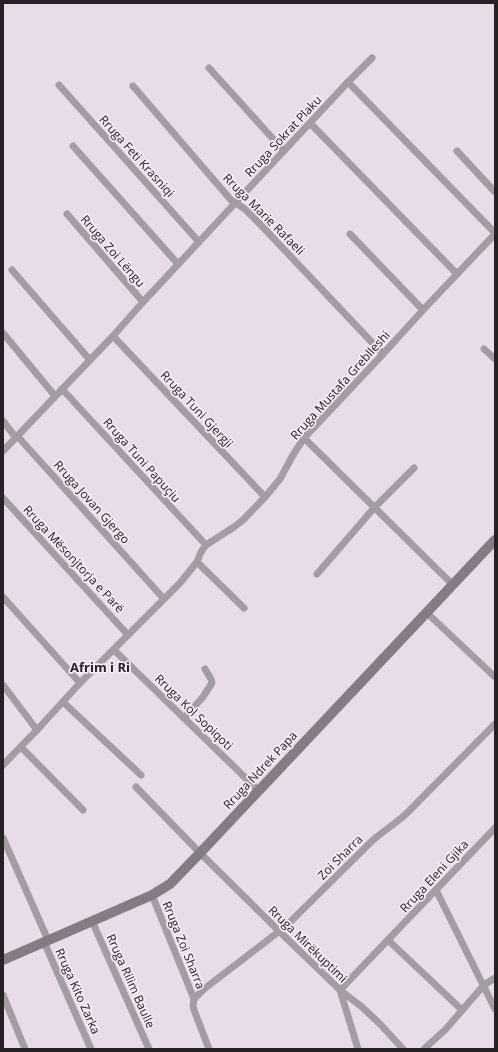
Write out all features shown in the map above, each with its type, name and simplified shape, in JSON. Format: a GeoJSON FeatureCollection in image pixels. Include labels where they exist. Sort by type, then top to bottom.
{"type":"FeatureCollection","features":[{"type":"Feature","properties":{"kind":"street","name":"Rruga Sokrat Plaku"},"geometry":{"type":"LineString","coordinates":[[3,450],[113,336],[178,264],[372,58]]}},
{"type":"Feature","properties":{"kind":"street"},"geometry":{"type":"LineString","coordinates":[[209,68],[284,151]]}},
{"type":"Feature","properties":{"kind":"street"},"geometry":{"type":"LineString","coordinates":[[348,82],[495,233]]}},
{"type":"Feature","properties":{"kind":"street","name":"Rruga Feti Krasniqi"},"geometry":{"type":"LineString","coordinates":[[59,85],[199,242]]}},
{"type":"Feature","properties":{"kind":"street","name":"Rruga Marie Rafaeli"},"geometry":{"type":"LineString","coordinates":[[133,86],[231,200],[245,209],[259,223],[383,354]]}},
{"type":"Feature","properties":{"kind":"street"},"geometry":{"type":"LineString","coordinates":[[310,123],[457,274]]}},
{"type":"Feature","properties":{"kind":"street"},"geometry":{"type":"LineString","coordinates":[[73,146],[178,264]]}},
{"type":"Feature","properties":{"kind":"street"},"geometry":{"type":"LineString","coordinates":[[457,151],[495,192]]}},
{"type":"Feature","properties":{"kind":"street","name":"Rruga Zoi Lëngu"},"geometry":{"type":"LineString","coordinates":[[67,214],[143,302]]}},
{"type":"Feature","properties":{"kind":"street","name":"Rruga Mustafa Greblleshi"},"geometry":{"type":"LineString","coordinates":[[3,766],[80,683],[180,583],[197,562],[201,552],[206,546],[243,520],[265,497],[280,479],[293,454],[304,438],[495,233]]}},
{"type":"Feature","properties":{"kind":"street"},"geometry":{"type":"LineString","coordinates":[[350,234],[423,310]]}},
{"type":"Feature","properties":{"kind":"street"},"geometry":{"type":"LineString","coordinates":[[12,270],[90,360]]}},
{"type":"Feature","properties":{"kind":"street"},"geometry":{"type":"LineString","coordinates":[[3,333],[55,396]]}},
{"type":"Feature","properties":{"kind":"street","name":"Rruga Tuni Gjergji"},"geometry":{"type":"LineString","coordinates":[[113,336],[265,497]]}},
{"type":"Feature","properties":{"kind":"street"},"geometry":{"type":"LineString","coordinates":[[484,349],[495,359]]}},
{"type":"Feature","properties":{"kind":"street","name":"Rruga Tuni Papuçiu"},"geometry":{"type":"LineString","coordinates":[[62,388],[206,546]]}},
{"type":"Feature","properties":{"kind":"street","name":"Rruga Jovan Gjergo"},"geometry":{"type":"LineString","coordinates":[[3,421],[12,434],[31,451],[164,599]]}},
{"type":"Feature","properties":{"kind":"street"},"geometry":{"type":"LineString","coordinates":[[304,438],[453,585]]}},
{"type":"Feature","properties":{"kind":"street"},"geometry":{"type":"LineString","coordinates":[[317,574],[374,508],[414,468]]}},
{"type":"Feature","properties":{"kind":"street","name":"Rruga Mësonjtorja e Parë"},"geometry":{"type":"LineString","coordinates":[[3,498],[128,634]]}},
{"type":"Feature","properties":{"kind":"street","name":"Rruga Ndrek Papa"},"geometry":{"type":"LineString","coordinates":[[3,960],[152,895],[170,884],[495,540]]}},
{"type":"Feature","properties":{"kind":"street"},"geometry":{"type":"LineString","coordinates":[[197,562],[244,608]]}},
{"type":"Feature","properties":{"kind":"street"},"geometry":{"type":"LineString","coordinates":[[3,597],[80,683]]}},
{"type":"Feature","properties":{"kind":"street"},"geometry":{"type":"LineString","coordinates":[[427,613],[495,677]]}},
{"type":"Feature","properties":{"kind":"street","name":"Rruga Kol Sopiqoti"},"geometry":{"type":"LineString","coordinates":[[114,650],[259,791]]}},
{"type":"Feature","properties":{"kind":"street"},"geometry":{"type":"LineString","coordinates":[[184,718],[203,697],[212,683],[205,669]]}},
{"type":"Feature","properties":{"kind":"street"},"geometry":{"type":"LineString","coordinates":[[3,685],[37,730]]}},
{"type":"Feature","properties":{"kind":"street"},"geometry":{"type":"LineString","coordinates":[[62,702],[141,775]]}},
{"type":"Feature","properties":{"kind":"street","name":"Zoi Sharra"},"geometry":{"type":"LineString","coordinates":[[194,999],[204,989],[279,931],[372,840],[401,819],[495,724]]}},
{"type":"Feature","properties":{"kind":"street"},"geometry":{"type":"LineString","coordinates":[[21,747],[83,810]]}},
{"type":"Feature","properties":{"kind":"street","name":"Rruga Mirëkuptimi"},"geometry":{"type":"LineString","coordinates":[[136,787],[279,931],[340,990],[362,1007],[381,1025],[403,1049]]}},
{"type":"Feature","properties":{"kind":"street","name":"Rruga Eleni Gjika"},"geometry":{"type":"LineString","coordinates":[[340,990],[495,828]]}},
{"type":"Feature","properties":{"kind":"street","name":"Rruga Kito Zarka"},"geometry":{"type":"LineString","coordinates":[[3,838],[91,1049]]}},
{"type":"Feature","properties":{"kind":"street"},"geometry":{"type":"LineString","coordinates":[[436,890],[495,1008]]}},
{"type":"Feature","properties":{"kind":"street","name":"Rruga Zoi Sharra"},"geometry":{"type":"LineString","coordinates":[[152,895],[194,999],[194,1010],[209,1049]]}},
{"type":"Feature","properties":{"kind":"street","name":"Rruga Rilim Baulle"},"geometry":{"type":"LineString","coordinates":[[92,921],[149,1049]]}},
{"type":"Feature","properties":{"kind":"street"},"geometry":{"type":"LineString","coordinates":[[388,940],[462,1010]]}},
{"type":"Feature","properties":{"kind":"street"},"geometry":{"type":"LineString","coordinates":[[424,1049],[445,1030],[484,985],[495,978]]}},
{"type":"Feature","properties":{"kind":"street"},"geometry":{"type":"LineString","coordinates":[[340,990],[358,1049]]}},
{"type":"Feature","properties":{"kind":"street"},"geometry":{"type":"LineString","coordinates":[[3,995],[25,1049]]}},
{"type":"Feature","properties":{"kind":"district","name":"Afrim i Ri"},"geometry":{"type":"Point","coordinates":[100,667]}}]}
